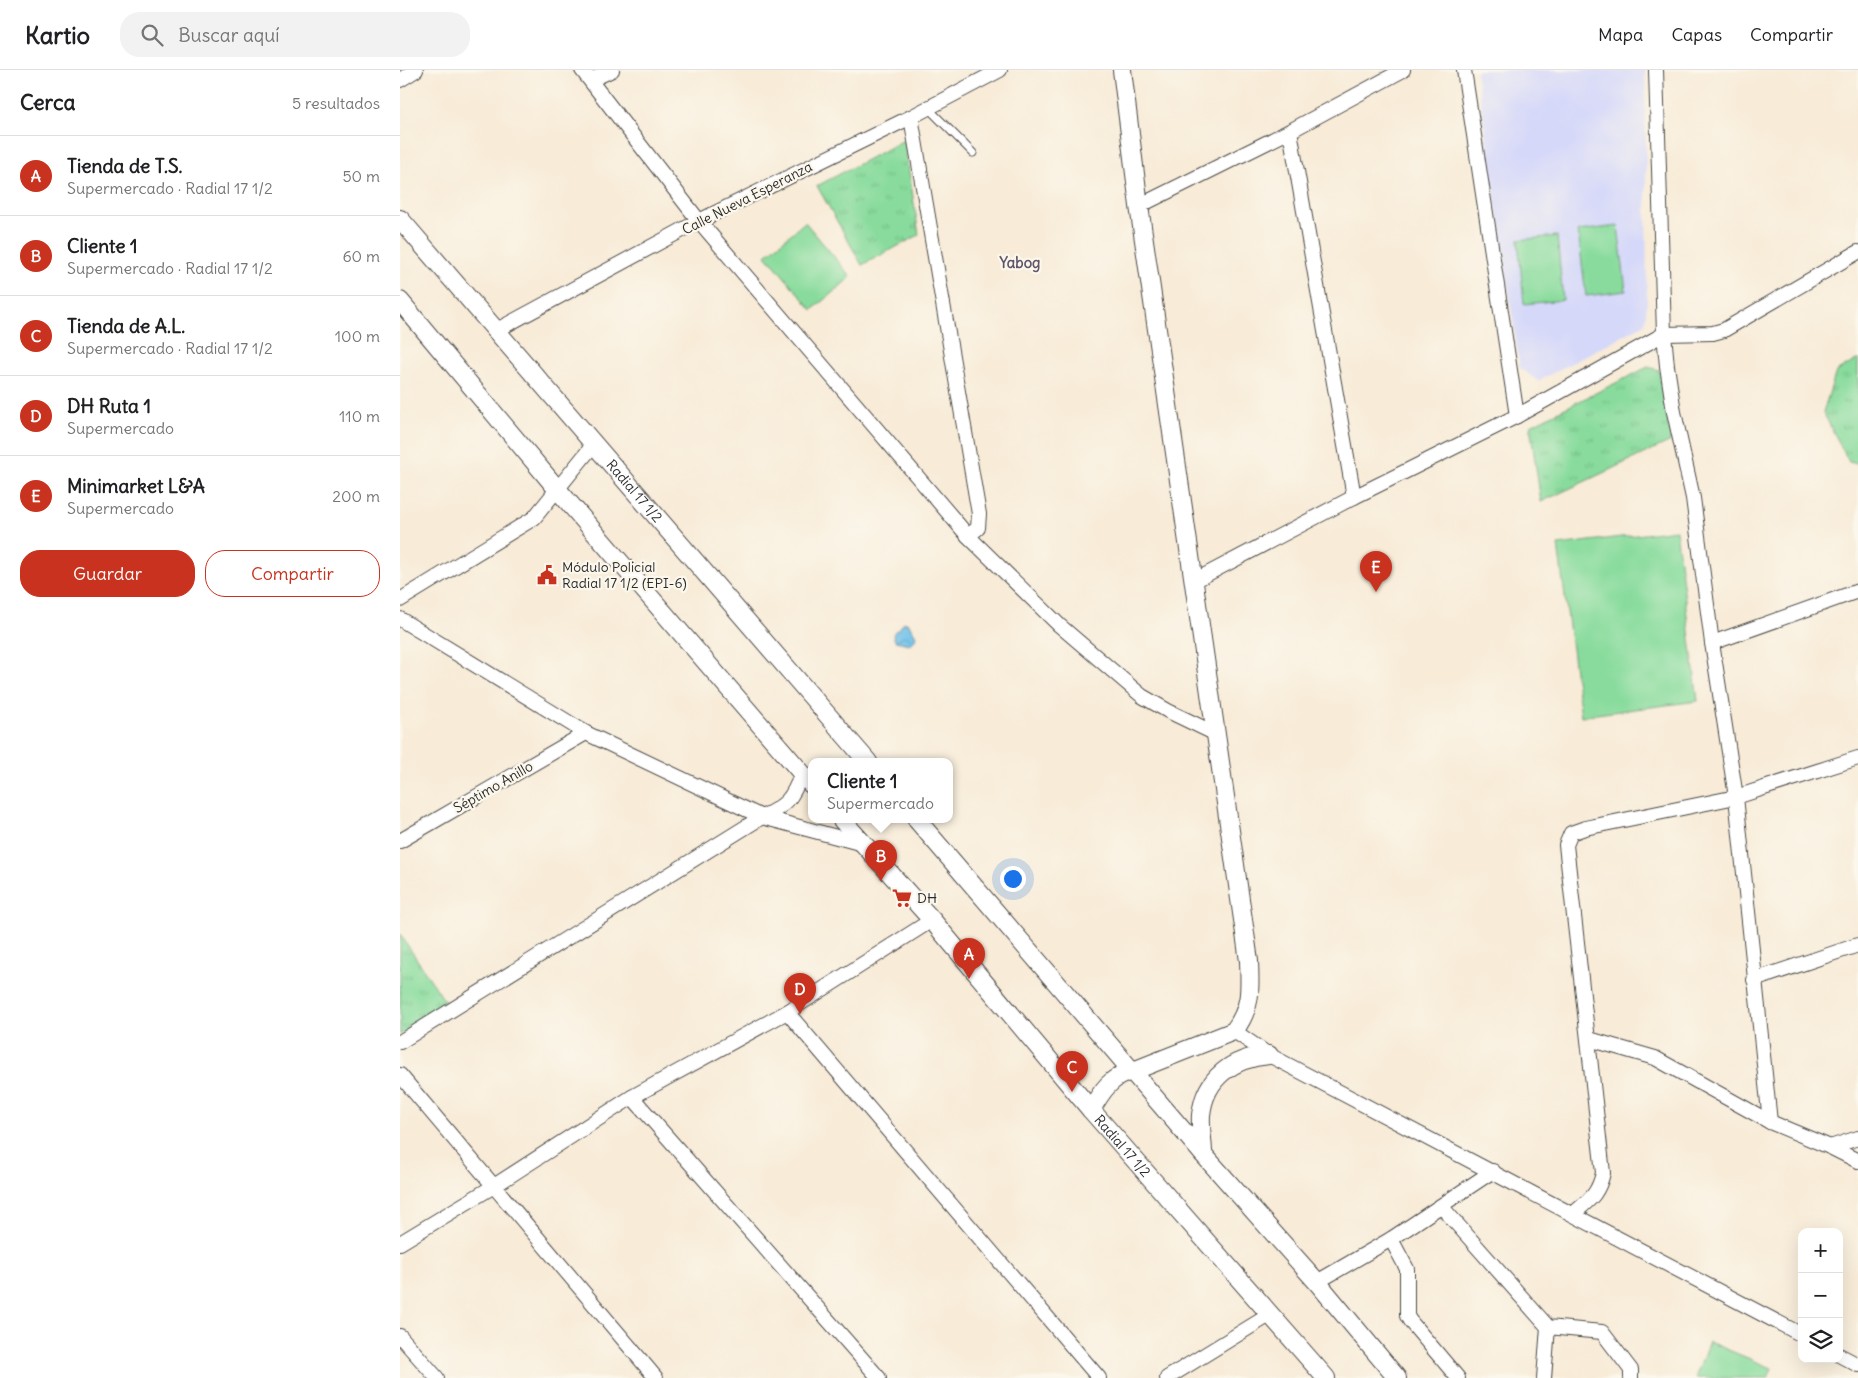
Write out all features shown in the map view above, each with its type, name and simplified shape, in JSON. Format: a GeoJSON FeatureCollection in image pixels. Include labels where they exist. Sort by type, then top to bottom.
{"type":"FeatureCollection","features":[{"type":"Feature","properties":{"kind":"street"},"geometry":{"type":"LineString","coordinates":[[400,80],[416,70]]}},
{"type":"Feature","properties":{"kind":"street"},"geometry":{"type":"LineString","coordinates":[[612,70],[586,75],[699,221],[968,536],[1059,625],[1142,696],[1216,734]]}},
{"type":"Feature","properties":{"kind":"street","name":"Calle Nueva Esperanza"},"geometry":{"type":"LineString","coordinates":[[497,330],[699,221],[928,108],[1000,70]]}},
{"type":"Feature","properties":{"kind":"street"},"geometry":{"type":"LineString","coordinates":[[1091,1110],[1099,1095],[1110,1082],[1124,1073],[1234,1031],[1247,1010],[1250,997],[1249,961],[1139,206],[1122,70]]}},
{"type":"Feature","properties":{"kind":"street"},"geometry":{"type":"LineString","coordinates":[[1139,206],[1290,131],[1403,70]]}},
{"type":"Feature","properties":{"kind":"street"},"geometry":{"type":"LineString","coordinates":[[1464,70],[1517,416]]}},
{"type":"Feature","properties":{"kind":"street"},"geometry":{"type":"LineString","coordinates":[[1656,70],[1664,334],[1667,366],[1674,412],[1693,498],[1712,644],[1736,797],[1770,1122]]}},
{"type":"Feature","properties":{"kind":"street"},"geometry":{"type":"LineString","coordinates":[[911,116],[980,514],[978,528],[968,536]]}},
{"type":"Feature","properties":{"kind":"street"},"geometry":{"type":"LineString","coordinates":[[1290,131],[1354,496]]}},
{"type":"Feature","properties":{"kind":"street","name":"Radial 17 1/2"},"geometry":{"type":"LineString","coordinates":[[400,219],[865,758]]}},
{"type":"Feature","properties":{"kind":"street"},"geometry":{"type":"LineString","coordinates":[[1194,581],[1354,496],[1517,416],[1664,334],[1713,333],[1724,330],[1858,252]]}},
{"type":"Feature","properties":{"kind":"street"},"geometry":{"type":"LineString","coordinates":[[400,301],[558,490],[807,779],[781,808],[762,817],[400,1042]]}},
{"type":"Feature","properties":{"kind":"street"},"geometry":{"type":"LineString","coordinates":[[400,600],[534,518],[594,444]]}},
{"type":"Feature","properties":{"kind":"street"},"geometry":{"type":"LineString","coordinates":[[1712,644],[1858,591]]}},
{"type":"Feature","properties":{"kind":"street"},"geometry":{"type":"LineString","coordinates":[[400,619],[586,734],[762,817],[863,844]]}},
{"type":"Feature","properties":{"kind":"street","name":"Séptimo Anillo"},"geometry":{"type":"LineString","coordinates":[[400,841],[586,734]]}},
{"type":"Feature","properties":{"kind":"street"},"geometry":{"type":"LineString","coordinates":[[1574,1214],[1595,1195],[1600,1186],[1603,1173],[1566,845],[1571,833],[1585,828],[1736,797],[1858,758]]}},
{"type":"Feature","properties":{"kind":"street","name":"Radial 17 1/2"},"geometry":{"type":"LineString","coordinates":[[845,823],[932,920],[1091,1110],[1326,1378]]}},
{"type":"Feature","properties":{"kind":"street"},"geometry":{"type":"LineString","coordinates":[[920,823],[1203,1154],[1318,1282],[1397,1378]]}},
{"type":"Feature","properties":{"kind":"street"},"geometry":{"type":"LineString","coordinates":[[400,1243],[494,1186],[632,1096],[787,1012],[932,920]]}},
{"type":"Feature","properties":{"kind":"street"},"geometry":{"type":"LineString","coordinates":[[1754,980],[1858,946]]}},
{"type":"Feature","properties":{"kind":"street"},"geometry":{"type":"LineString","coordinates":[[787,1012],[1099,1378]]}},
{"type":"Feature","properties":{"kind":"street"},"geometry":{"type":"LineString","coordinates":[[1234,1031],[1269,1055],[1798,1333]]}},
{"type":"Feature","properties":{"kind":"street"},"geometry":{"type":"LineString","coordinates":[[1589,1039],[1655,1058],[1770,1122],[1858,1161]]}},
{"type":"Feature","properties":{"kind":"street"},"geometry":{"type":"LineString","coordinates":[[1203,1154],[1201,1116],[1204,1100],[1212,1084],[1236,1062],[1252,1056],[1269,1055]]}},
{"type":"Feature","properties":{"kind":"street"},"geometry":{"type":"LineString","coordinates":[[400,1074],[656,1378]]}},
{"type":"Feature","properties":{"kind":"street"},"geometry":{"type":"LineString","coordinates":[[632,1096],[879,1378]]}},
{"type":"Feature","properties":{"kind":"street"},"geometry":{"type":"LineString","coordinates":[[1830,1147],[1858,1138]]}},
{"type":"Feature","properties":{"kind":"street"},"geometry":{"type":"LineString","coordinates":[[1318,1282],[1391,1239],[1493,1172]]}},
{"type":"Feature","properties":{"kind":"street"},"geometry":{"type":"LineString","coordinates":[[1441,1206],[1548,1327],[1602,1332],[1631,1370],[1631,1378]]}},
{"type":"Feature","properties":{"kind":"street"},"geometry":{"type":"LineString","coordinates":[[1391,1239],[1407,1269],[1407,1316],[1458,1378]]}},
{"type":"Feature","properties":{"kind":"street"},"geometry":{"type":"LineString","coordinates":[[1167,1378],[1271,1314]]}},
{"type":"Feature","properties":{"kind":"street"},"geometry":{"type":"LineString","coordinates":[[1544,1378],[1548,1327]]}},
{"type":"Feature","properties":{"kind":"street"},"geometry":{"type":"LineString","coordinates":[[400,1336],[437,1378]]}},
{"type":"Feature","properties":{"kind":"street"},"geometry":{"type":"LineString","coordinates":[[1843,1357],[1858,1364]]}},
{"type":"Feature","properties":{"kind":"lane"},"geometry":{"type":"LineString","coordinates":[[928,108],[973,153]]}},
{"type":"Feature","properties":{"kind":"shaded area"},"geometry":{"type":"Polygon","coordinates":[[[1476,70],[1645,70],[1647,302],[1645,324],[1538,381],[1520,368],[1476,70]]]}},
{"type":"Feature","properties":{"kind":"green space"},"geometry":{"type":"Polygon","coordinates":[[[904,140],[919,235],[862,265],[817,186],[904,140]]]}},
{"type":"Feature","properties":{"kind":"green space"},"geometry":{"type":"Polygon","coordinates":[[[805,222],[851,277],[812,310],[766,255],[805,222]]]}},
{"type":"Feature","properties":{"kind":"green space"},"geometry":{"type":"Polygon","coordinates":[[[1618,226],[1626,291],[1586,296],[1578,231],[1618,226]]]}},
{"type":"Feature","properties":{"kind":"green space"},"geometry":{"type":"Polygon","coordinates":[[[1557,236],[1563,300],[1524,304],[1518,240],[1557,236]]]}},
{"type":"Feature","properties":{"kind":"green space"},"geometry":{"type":"Polygon","coordinates":[[[1858,359],[1858,464],[1849,462],[1823,412],[1836,372],[1858,359]]]}},
{"type":"Feature","properties":{"kind":"green space"},"geometry":{"type":"Polygon","coordinates":[[[1648,367],[1659,370],[1671,441],[1541,502],[1531,425],[1648,367]]]}},
{"type":"Feature","properties":{"kind":"green space"},"geometry":{"type":"Polygon","coordinates":[[[1676,530],[1698,701],[1581,716],[1558,545],[1676,530]]]}},
{"type":"Feature","properties":{"kind":"green space"},"geometry":{"type":"Polygon","coordinates":[[[400,934],[446,1003],[400,1035],[400,934]]]}},
{"type":"Feature","properties":{"kind":"green space"},"geometry":{"type":"Polygon","coordinates":[[[1709,1342],[1772,1368],[1768,1378],[1695,1378],[1709,1342]]]}},
{"type":"Feature","properties":{"kind":"water"},"geometry":{"type":"Polygon","coordinates":[[[904,622],[909,624],[916,636],[914,641],[909,644],[895,641],[893,635],[904,622]]]}},
{"type":"Feature","properties":{"kind":"place","name":"Módulo Policial Radial 17 1/2 (EPI-6)"},"geometry":{"type":"Point","coordinates":[547,575]}},
{"type":"Feature","properties":{"kind":"place","name":"Minimarket L&A"},"geometry":{"type":"Point","coordinates":[1376,592]}},
{"type":"Feature","properties":{"kind":"place","name":"Cliente 1"},"geometry":{"type":"Point","coordinates":[881,881]}},
{"type":"Feature","properties":{"kind":"place","name":"DH"},"geometry":{"type":"Point","coordinates":[902,898]}},
{"type":"Feature","properties":{"kind":"place","name":"Tienda de T.S."},"geometry":{"type":"Point","coordinates":[969,979]}},
{"type":"Feature","properties":{"kind":"place","name":"DH Ruta 1"},"geometry":{"type":"Point","coordinates":[800,1014]}},
{"type":"Feature","properties":{"kind":"place","name":"Tienda de A.L."},"geometry":{"type":"Point","coordinates":[1072,1092]}},
{"type":"Feature","properties":{"kind":"district","name":"Yabog"},"geometry":{"type":"Point","coordinates":[1020,262]}}]}
